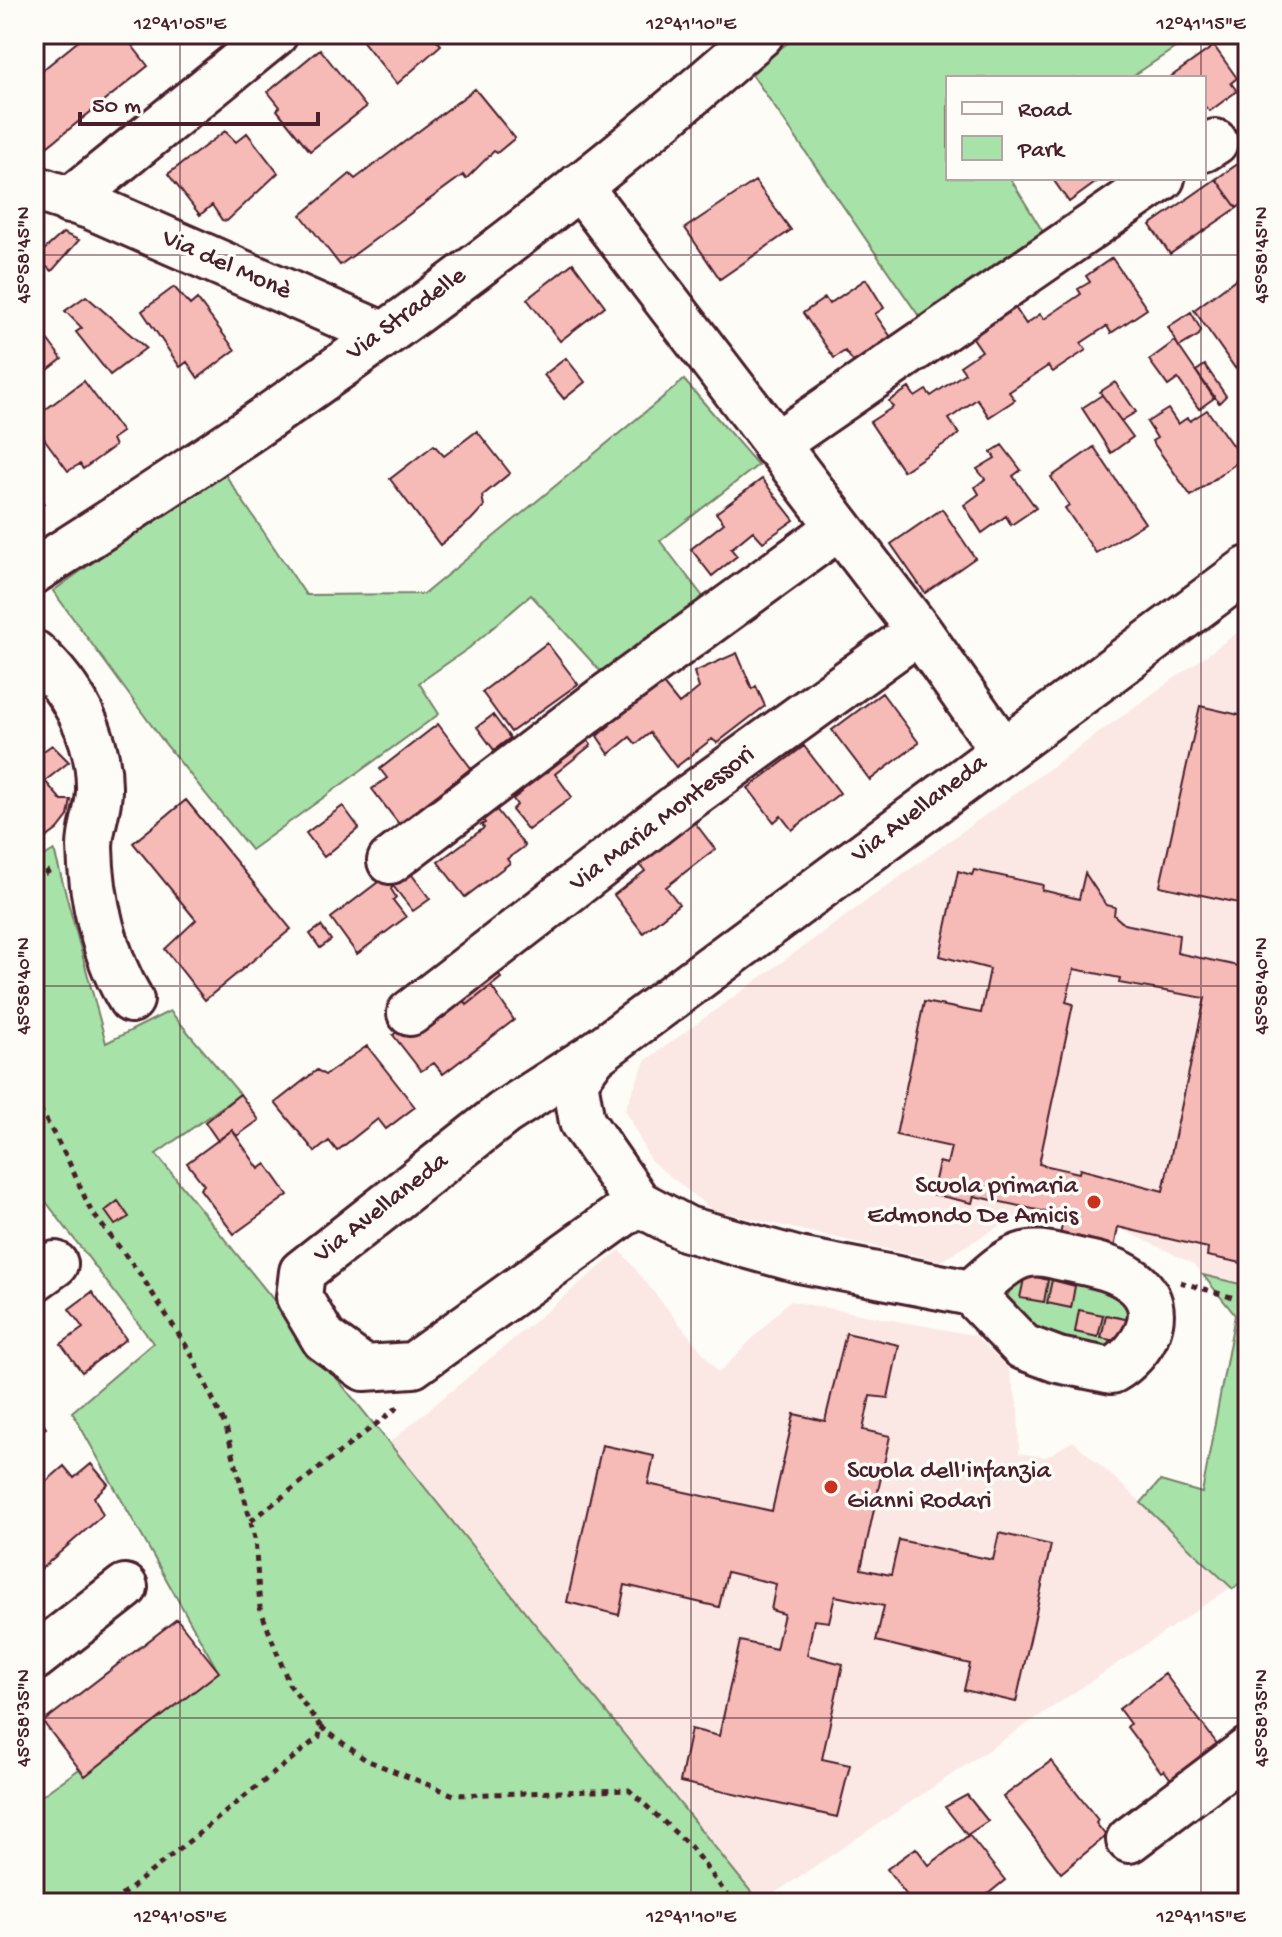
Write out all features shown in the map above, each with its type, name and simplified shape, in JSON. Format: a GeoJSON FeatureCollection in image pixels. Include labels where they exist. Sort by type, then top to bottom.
{"type":"FeatureCollection","features":[{"type":"Feature","properties":{"kind":"street","name":"Via del Monè"},"geometry":{"type":"LineString","coordinates":[[52,194],[275,34]]}},
{"type":"Feature","properties":{"kind":"street","name":"Via Stradelle"},"geometry":{"type":"LineString","coordinates":[[34,571],[139,506],[382,334],[662,122],[761,34]]}},
{"type":"Feature","properties":{"kind":"street"},"geometry":{"type":"LineString","coordinates":[[775,445],[1159,180]]}},
{"type":"Feature","properties":{"kind":"street"},"geometry":{"type":"LineString","coordinates":[[579,186],[919,631],[1002,749]]}},
{"type":"Feature","properties":{"kind":"street","name":"Via del Monè"},"geometry":{"type":"LineString","coordinates":[[52,194],[92,207],[382,334]]}},
{"type":"Feature","properties":{"kind":"street"},"geometry":{"type":"LineString","coordinates":[[390,861],[603,699],[838,528]]}},
{"type":"Feature","properties":{"kind":"street","name":"Via Avellaneda"},"geometry":{"type":"LineString","coordinates":[[413,1365],[364,1368],[324,1339],[299,1297],[302,1272],[504,1113],[594,1055],[1248,569]]}},
{"type":"Feature","properties":{"kind":"street","name":"Via Maria Montessori"},"geometry":{"type":"LineString","coordinates":[[410,1013],[680,804],[919,631]]}},
{"type":"Feature","properties":{"kind":"street"},"geometry":{"type":"LineString","coordinates":[[34,653],[76,704],[93,740],[100,788],[90,845],[93,878],[116,976],[131,1000]]}},
{"type":"Feature","properties":{"kind":"street","name":"Via Avellaneda"},"geometry":{"type":"LineString","coordinates":[[594,1055],[575,1081],[582,1122],[638,1203],[687,1229],[799,1260],[971,1293]]}},
{"type":"Feature","properties":{"kind":"street"},"geometry":{"type":"LineString","coordinates":[[413,1365],[638,1203]]}},
{"type":"Feature","properties":{"kind":"street"},"geometry":{"type":"LineString","coordinates":[[1048,1252],[1108,1267],[1134,1282],[1145,1295],[1150,1331],[1132,1360],[1112,1371],[1058,1360],[1023,1347],[971,1293],[1020,1256],[1048,1252]]}},
{"type":"Feature","properties":{"kind":"street"},"geometry":{"type":"LineString","coordinates":[[34,1658],[125,1587]]}},
{"type":"Feature","properties":{"kind":"street"},"geometry":{"type":"LineString","coordinates":[[1129,1840],[1248,1750]]}},
{"type":"Feature","properties":{"kind":"path"},"geometry":{"type":"LineString","coordinates":[[34,1098],[68,1160],[91,1211],[140,1274],[192,1355],[226,1427],[251,1521],[260,1608],[289,1684],[321,1727],[366,1760],[454,1795],[629,1790],[690,1846],[733,1903]]}},
{"type":"Feature","properties":{"kind":"path"},"geometry":{"type":"LineString","coordinates":[[1145,1295],[1181,1282],[1248,1302]]}},
{"type":"Feature","properties":{"kind":"path"},"geometry":{"type":"LineString","coordinates":[[251,1521],[402,1404],[413,1365]]}},
{"type":"Feature","properties":{"kind":"path"},"geometry":{"type":"LineString","coordinates":[[112,1903],[319,1737],[321,1727]]}},
{"type":"Feature","properties":{"kind":"shaded area"},"geometry":{"type":"Polygon","coordinates":[[[1248,625],[1248,1576],[760,1903],[389,1443],[620,1250],[719,1373],[789,1301],[974,1335],[1008,1368],[1018,1405],[1019,1453],[1046,1457],[1073,1441],[1141,1502],[1160,1481],[1202,1493],[1235,1315],[1194,1264],[1086,1212],[1003,1224],[941,1261],[712,1210],[650,1160],[625,1109],[645,1061],[1248,625]]]}},
{"type":"Feature","properties":{"kind":"green space"},"geometry":{"type":"Polygon","coordinates":[[[801,34],[1196,34],[1133,76],[946,76],[946,180],[1011,180],[1043,232],[921,319],[749,70],[801,34]]]}},
{"type":"Feature","properties":{"kind":"green space"},"geometry":{"type":"Polygon","coordinates":[[[684,380],[758,465],[660,541],[704,598],[602,673],[531,595],[469,648],[419,683],[439,714],[251,850],[163,741],[53,591],[222,470],[306,595],[424,594],[684,380]]]}},
{"type":"Feature","properties":{"kind":"green space"},"geometry":{"type":"Polygon","coordinates":[[[54,850],[106,1043],[170,1011],[240,1094],[156,1154],[760,1903],[34,1903],[34,1801],[218,1671],[72,1412],[153,1343],[34,1186],[34,862],[54,850]]]}},
{"type":"Feature","properties":{"kind":"green space"},"geometry":{"type":"Polygon","coordinates":[[[1035,1270],[1105,1283],[1143,1317],[1108,1351],[1019,1327],[1004,1311],[1005,1303],[1013,1286],[1035,1270]]]}},
{"type":"Feature","properties":{"kind":"green space"},"geometry":{"type":"Polygon","coordinates":[[[1203,1275],[1248,1286],[1248,1576],[1233,1589],[1141,1503],[1160,1481],[1202,1493],[1235,1315],[1203,1275]]]}},
{"type":"Feature","properties":{"kind":"building"},"geometry":{"type":"Polygon","coordinates":[[[87,34],[123,34],[148,66],[48,146],[34,129],[34,77],[87,34]]]}},
{"type":"Feature","properties":{"kind":"building"},"geometry":{"type":"Polygon","coordinates":[[[357,34],[432,34],[441,45],[397,84],[357,34]]]}},
{"type":"Feature","properties":{"kind":"building"},"geometry":{"type":"Polygon","coordinates":[[[1214,46],[1237,78],[1231,83],[1237,91],[1210,111],[1206,108],[1206,76],[1172,76],[1214,46]]]}},
{"type":"Feature","properties":{"kind":"building"},"geometry":{"type":"Polygon","coordinates":[[[320,49],[366,107],[310,151],[277,110],[280,107],[268,92],[320,49]]]}},
{"type":"Feature","properties":{"kind":"building"},"geometry":{"type":"Polygon","coordinates":[[[475,89],[515,138],[497,153],[494,151],[466,179],[463,175],[340,265],[301,215],[350,174],[355,179],[475,89]]]}},
{"type":"Feature","properties":{"kind":"building"},"geometry":{"type":"Polygon","coordinates":[[[225,131],[236,142],[247,133],[278,173],[227,221],[222,220],[212,205],[200,215],[168,174],[225,131]]]}},
{"type":"Feature","properties":{"kind":"building"},"geometry":{"type":"Polygon","coordinates":[[[1248,157],[1248,200],[1237,208],[1216,179],[1248,157]]]}},
{"type":"Feature","properties":{"kind":"building"},"geometry":{"type":"Polygon","coordinates":[[[1216,179],[1237,208],[1170,254],[1150,225],[1216,179]]]}},
{"type":"Feature","properties":{"kind":"building"},"geometry":{"type":"Polygon","coordinates":[[[1053,180],[1099,180],[1069,202],[1053,180]]]}},
{"type":"Feature","properties":{"kind":"building"},"geometry":{"type":"Polygon","coordinates":[[[755,181],[791,230],[720,279],[685,228],[755,181]]]}},
{"type":"Feature","properties":{"kind":"building"},"geometry":{"type":"Polygon","coordinates":[[[63,233],[79,240],[52,271],[35,258],[63,233]]]}},
{"type":"Feature","properties":{"kind":"building"},"geometry":{"type":"Polygon","coordinates":[[[1112,258],[1147,309],[1111,333],[1107,326],[1081,343],[1086,350],[1053,372],[1048,366],[1009,392],[1015,400],[989,417],[977,399],[949,419],[959,434],[903,471],[870,422],[893,407],[889,401],[909,388],[915,397],[926,390],[931,396],[965,373],[960,366],[982,351],[971,335],[1014,306],[1026,324],[1040,314],[1044,319],[1081,294],[1078,289],[1090,282],[1086,276],[1112,258]]]}},
{"type":"Feature","properties":{"kind":"building"},"geometry":{"type":"Polygon","coordinates":[[[573,263],[605,306],[560,341],[527,299],[573,263]]]}},
{"type":"Feature","properties":{"kind":"building"},"geometry":{"type":"Polygon","coordinates":[[[1245,272],[1248,359],[1235,368],[1194,310],[1245,272]]]}},
{"type":"Feature","properties":{"kind":"building"},"geometry":{"type":"Polygon","coordinates":[[[866,279],[884,308],[875,314],[893,340],[856,365],[845,351],[834,358],[803,313],[825,298],[829,304],[866,279]]]}},
{"type":"Feature","properties":{"kind":"building"},"geometry":{"type":"Polygon","coordinates":[[[174,287],[190,305],[197,299],[235,350],[198,378],[187,362],[180,367],[142,311],[174,287]]]}},
{"type":"Feature","properties":{"kind":"building"},"geometry":{"type":"Polygon","coordinates":[[[86,296],[146,348],[110,375],[76,332],[82,328],[65,311],[86,296]]]}},
{"type":"Feature","properties":{"kind":"building"},"geometry":{"type":"Polygon","coordinates":[[[1191,312],[1201,330],[1199,335],[1179,347],[1168,327],[1191,312]]]}},
{"type":"Feature","properties":{"kind":"building"},"geometry":{"type":"Polygon","coordinates":[[[38,327],[62,359],[34,381],[34,330],[38,327]]]}},
{"type":"Feature","properties":{"kind":"building"},"geometry":{"type":"Polygon","coordinates":[[[1175,341],[1214,398],[1199,409],[1178,379],[1168,386],[1149,360],[1175,341]]]}},
{"type":"Feature","properties":{"kind":"building"},"geometry":{"type":"Polygon","coordinates":[[[566,358],[585,382],[564,399],[544,375],[566,358]]]}},
{"type":"Feature","properties":{"kind":"building"},"geometry":{"type":"Polygon","coordinates":[[[1205,365],[1226,396],[1219,403],[1196,371],[1205,365]]]}},
{"type":"Feature","properties":{"kind":"building"},"geometry":{"type":"Polygon","coordinates":[[[84,381],[122,432],[112,439],[115,446],[83,469],[80,464],[68,471],[34,425],[34,418],[84,381]]]}},
{"type":"Feature","properties":{"kind":"building"},"geometry":{"type":"Polygon","coordinates":[[[1115,382],[1136,412],[1121,421],[1100,392],[1115,382]]]}},
{"type":"Feature","properties":{"kind":"building"},"geometry":{"type":"Polygon","coordinates":[[[1102,395],[1133,437],[1111,453],[1082,408],[1102,395]]]}},
{"type":"Feature","properties":{"kind":"building"},"geometry":{"type":"Polygon","coordinates":[[[1168,409],[1178,424],[1187,418],[1190,421],[1207,410],[1242,459],[1191,496],[1152,441],[1157,438],[1147,422],[1168,409]]]}},
{"type":"Feature","properties":{"kind":"building"},"geometry":{"type":"Polygon","coordinates":[[[477,431],[510,473],[482,496],[484,506],[471,520],[440,545],[390,479],[434,445],[444,456],[477,431]]]}},
{"type":"Feature","properties":{"kind":"building"},"geometry":{"type":"Polygon","coordinates":[[[1002,445],[1021,470],[1013,476],[1036,508],[1011,525],[1006,516],[982,533],[964,505],[979,494],[975,487],[985,479],[977,469],[995,458],[991,452],[1002,445]]]}},
{"type":"Feature","properties":{"kind":"building"},"geometry":{"type":"Polygon","coordinates":[[[1094,447],[1145,523],[1096,553],[1065,508],[1069,505],[1051,477],[1094,447]]]}},
{"type":"Feature","properties":{"kind":"building"},"geometry":{"type":"Polygon","coordinates":[[[762,479],[794,520],[763,542],[753,531],[731,549],[737,556],[712,576],[691,549],[724,523],[716,513],[762,479]]]}},
{"type":"Feature","properties":{"kind":"building"},"geometry":{"type":"Polygon","coordinates":[[[34,489],[44,504],[34,511],[34,489]]]}},
{"type":"Feature","properties":{"kind":"building"},"geometry":{"type":"Polygon","coordinates":[[[942,509],[975,558],[925,593],[891,544],[942,509]]]}},
{"type":"Feature","properties":{"kind":"building"},"geometry":{"type":"Polygon","coordinates":[[[547,643],[578,684],[511,732],[482,692],[547,643]]]}},
{"type":"Feature","properties":{"kind":"building"},"geometry":{"type":"Polygon","coordinates":[[[737,653],[752,689],[756,686],[765,706],[717,743],[712,739],[676,767],[650,733],[636,744],[630,737],[609,754],[597,736],[610,725],[601,714],[654,673],[679,704],[699,688],[694,672],[737,653]]]}},
{"type":"Feature","properties":{"kind":"building"},"geometry":{"type":"Polygon","coordinates":[[[882,693],[919,743],[870,780],[832,730],[882,693]]]}},
{"type":"Feature","properties":{"kind":"building"},"geometry":{"type":"Polygon","coordinates":[[[1200,706],[1248,717],[1248,905],[1160,886],[1200,706]]]}},
{"type":"Feature","properties":{"kind":"building"},"geometry":{"type":"Polygon","coordinates":[[[493,715],[510,738],[494,750],[477,727],[493,715]]]}},
{"type":"Feature","properties":{"kind":"building"},"geometry":{"type":"Polygon","coordinates":[[[438,724],[471,768],[446,788],[446,797],[418,817],[414,813],[399,824],[372,789],[387,778],[380,769],[438,724]]]}},
{"type":"Feature","properties":{"kind":"building"},"geometry":{"type":"Polygon","coordinates":[[[581,731],[591,745],[555,774],[572,797],[528,830],[512,810],[517,805],[513,799],[522,792],[514,781],[581,731]]]}},
{"type":"Feature","properties":{"kind":"building"},"geometry":{"type":"Polygon","coordinates":[[[52,745],[69,762],[45,781],[61,800],[71,800],[68,816],[58,829],[34,847],[34,758],[52,745]]]}},
{"type":"Feature","properties":{"kind":"building"},"geometry":{"type":"Polygon","coordinates":[[[804,746],[840,793],[792,830],[781,816],[774,822],[748,788],[804,746]]]}},
{"type":"Feature","properties":{"kind":"building"},"geometry":{"type":"Polygon","coordinates":[[[488,799],[525,846],[507,859],[510,863],[465,897],[438,862],[484,828],[481,825],[485,823],[474,808],[488,799]]]}},
{"type":"Feature","properties":{"kind":"building"},"geometry":{"type":"Polygon","coordinates":[[[186,800],[291,929],[205,1000],[165,949],[196,920],[133,843],[186,800]]]}},
{"type":"Feature","properties":{"kind":"building"},"geometry":{"type":"Polygon","coordinates":[[[343,806],[359,828],[324,857],[306,833],[343,806]]]}},
{"type":"Feature","properties":{"kind":"building"},"geometry":{"type":"Polygon","coordinates":[[[686,811],[715,849],[666,887],[679,904],[643,933],[614,895],[645,871],[631,853],[686,811]]]}},
{"type":"Feature","properties":{"kind":"building"},"geometry":{"type":"Polygon","coordinates":[[[403,863],[430,899],[413,911],[393,886],[391,889],[396,897],[393,900],[406,917],[357,954],[331,918],[403,863]]]}},
{"type":"Feature","properties":{"kind":"building"},"geometry":{"type":"Polygon","coordinates":[[[974,870],[1043,885],[1042,890],[1079,899],[1085,873],[1106,905],[1115,907],[1114,915],[1124,924],[1179,935],[1177,953],[1248,968],[1247,1264],[1207,1256],[1208,1248],[1118,1227],[1114,1249],[1060,1235],[1064,1216],[974,1196],[972,1203],[932,1194],[939,1162],[947,1164],[951,1147],[896,1135],[924,1002],[981,1013],[990,969],[940,956],[958,871],[972,875],[974,870]],[[1074,969],[1066,1002],[1073,1004],[1039,1164],[1079,1173],[1080,1169],[1163,1191],[1205,998],[1119,983],[1120,978],[1074,969]]]}},
{"type":"Feature","properties":{"kind":"building"},"geometry":{"type":"Polygon","coordinates":[[[321,926],[331,940],[320,948],[310,934],[321,926]]]}},
{"type":"Feature","properties":{"kind":"building"},"geometry":{"type":"Polygon","coordinates":[[[489,961],[501,978],[467,1005],[455,987],[489,961]]]}},
{"type":"Feature","properties":{"kind":"building"},"geometry":{"type":"Polygon","coordinates":[[[491,986],[514,1020],[443,1074],[434,1063],[421,1071],[393,1035],[455,987],[467,1005],[491,986]]]}},
{"type":"Feature","properties":{"kind":"building"},"geometry":{"type":"Polygon","coordinates":[[[367,1046],[415,1107],[386,1129],[378,1119],[337,1151],[329,1141],[315,1152],[275,1103],[317,1070],[325,1075],[367,1046]]]}},
{"type":"Feature","properties":{"kind":"building"},"geometry":{"type":"Polygon","coordinates":[[[240,1094],[259,1120],[237,1136],[232,1130],[218,1141],[205,1122],[240,1094]]]}},
{"type":"Feature","properties":{"kind":"building"},"geometry":{"type":"Polygon","coordinates":[[[232,1130],[259,1169],[266,1164],[288,1195],[234,1234],[200,1189],[204,1185],[187,1163],[232,1130]]]}},
{"type":"Feature","properties":{"kind":"building"},"geometry":{"type":"Polygon","coordinates":[[[118,1201],[129,1217],[115,1225],[105,1211],[118,1201]]]}},
{"type":"Feature","properties":{"kind":"building"},"geometry":{"type":"Polygon","coordinates":[[[1025,1274],[1048,1280],[1044,1302],[1020,1298],[1025,1274]]]}},
{"type":"Feature","properties":{"kind":"building"},"geometry":{"type":"Polygon","coordinates":[[[1052,1280],[1075,1286],[1071,1308],[1047,1303],[1052,1280]]]}},
{"type":"Feature","properties":{"kind":"building"},"geometry":{"type":"Polygon","coordinates":[[[92,1292],[126,1339],[82,1372],[61,1344],[83,1328],[69,1309],[92,1292]]]}},
{"type":"Feature","properties":{"kind":"building"},"geometry":{"type":"Polygon","coordinates":[[[1079,1310],[1103,1315],[1098,1337],[1075,1332],[1079,1310]]]}},
{"type":"Feature","properties":{"kind":"building"},"geometry":{"type":"Polygon","coordinates":[[[1106,1315],[1130,1320],[1125,1343],[1101,1338],[1106,1315]]]}},
{"type":"Feature","properties":{"kind":"building"},"geometry":{"type":"Polygon","coordinates":[[[846,1333],[899,1345],[888,1398],[870,1396],[863,1430],[890,1436],[861,1569],[891,1575],[899,1540],[993,1560],[999,1533],[1051,1545],[1016,1702],[964,1690],[970,1664],[876,1641],[884,1606],[835,1596],[829,1622],[814,1620],[807,1655],[843,1664],[822,1759],[850,1765],[837,1817],[680,1782],[691,1729],[719,1736],[740,1641],[776,1649],[784,1614],[771,1610],[776,1584],[727,1572],[719,1607],[625,1585],[619,1615],[567,1602],[602,1445],[654,1456],[648,1484],[772,1511],[794,1414],[825,1421],[846,1333]]]}},
{"type":"Feature","properties":{"kind":"building"},"geometry":{"type":"Polygon","coordinates":[[[34,1411],[46,1428],[34,1436],[34,1411]]]}},
{"type":"Feature","properties":{"kind":"building"},"geometry":{"type":"Polygon","coordinates":[[[91,1464],[108,1484],[94,1497],[103,1515],[34,1575],[34,1492],[64,1466],[74,1478],[91,1464]]]}},
{"type":"Feature","properties":{"kind":"building"},"geometry":{"type":"Polygon","coordinates":[[[177,1619],[219,1672],[85,1776],[43,1722],[177,1619]]]}},
{"type":"Feature","properties":{"kind":"building"},"geometry":{"type":"Polygon","coordinates":[[[1165,1674],[1221,1749],[1175,1785],[1164,1770],[1161,1772],[1127,1727],[1130,1724],[1119,1709],[1165,1674]]]}},
{"type":"Feature","properties":{"kind":"building"},"geometry":{"type":"Polygon","coordinates":[[[1051,1761],[1098,1820],[1096,1823],[1106,1836],[1061,1873],[1003,1797],[1051,1761]]]}},
{"type":"Feature","properties":{"kind":"building"},"geometry":{"type":"Polygon","coordinates":[[[967,1795],[988,1821],[967,1835],[945,1807],[967,1795]]]}},
{"type":"Feature","properties":{"kind":"building"},"geometry":{"type":"Polygon","coordinates":[[[969,1835],[1005,1880],[977,1903],[908,1903],[911,1901],[887,1869],[916,1848],[929,1865],[969,1835]]]}},
{"type":"Feature","properties":{"kind":"place","name":"Scuola primaria Edmondo De Amicis"},"geometry":{"type":"Point","coordinates":[1094,1202]}},
{"type":"Feature","properties":{"kind":"place","name":"Scuola dell'infanzia Gianni Rodari"},"geometry":{"type":"Point","coordinates":[831,1487]}}]}
